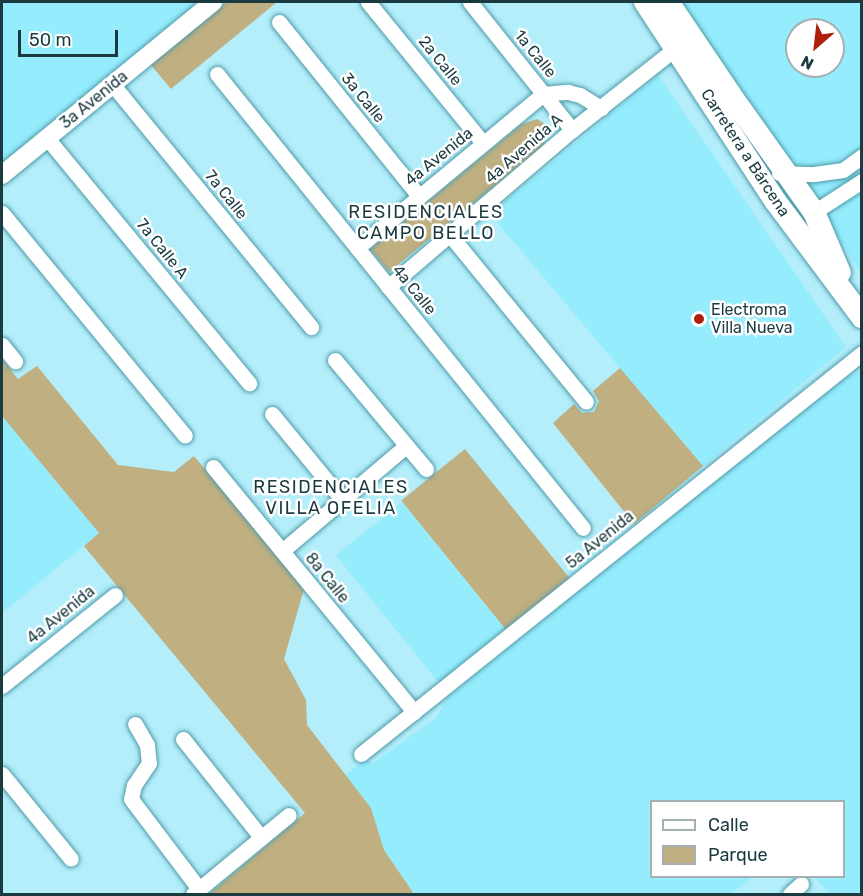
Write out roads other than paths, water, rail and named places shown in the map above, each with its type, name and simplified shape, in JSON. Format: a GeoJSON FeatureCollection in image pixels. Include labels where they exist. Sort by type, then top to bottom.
{"type":"FeatureCollection","features":[{"type":"Feature","properties":{"kind":"main road","name":"Carretera a Bárcena"},"geometry":{"type":"LineString","coordinates":[[645,2],[776,202],[856,308]]}},
{"type":"Feature","properties":{"kind":"main road","name":"Carretera a Bárcena"},"geometry":{"type":"LineString","coordinates":[[668,2],[814,212],[856,308]]}},
{"type":"Feature","properties":{"kind":"main road"},"geometry":{"type":"LineString","coordinates":[[776,202],[814,212],[802,237]]}},
{"type":"Feature","properties":{"kind":"street","name":"3a Avenida"},"geometry":{"type":"LineString","coordinates":[[2,175],[213,2]]}},
{"type":"Feature","properties":{"kind":"street","name":"2a Calle"},"geometry":{"type":"LineString","coordinates":[[368,2],[483,143]]}},
{"type":"Feature","properties":{"kind":"street","name":"1a Calle"},"geometry":{"type":"LineString","coordinates":[[470,2],[572,130]]}},
{"type":"Feature","properties":{"kind":"street","name":"3a Calle"},"geometry":{"type":"LineString","coordinates":[[279,22],[419,196]]}},
{"type":"Feature","properties":{"kind":"street","name":"4a Avenida A"},"geometry":{"type":"LineString","coordinates":[[388,286],[572,130],[676,48]]}},
{"type":"Feature","properties":{"kind":"street","name":"4a Calle"},"geometry":{"type":"LineString","coordinates":[[217,74],[584,528]]}},
{"type":"Feature","properties":{"kind":"street","name":"7a Calle"},"geometry":{"type":"LineString","coordinates":[[113,85],[311,327]]}},
{"type":"Feature","properties":{"kind":"street","name":"4a Avenida A"},"geometry":{"type":"LineString","coordinates":[[543,94],[568,92],[580,95],[601,108]]}},
{"type":"Feature","properties":{"kind":"street","name":"4a Avenida"},"geometry":{"type":"LineString","coordinates":[[357,248],[543,94]]}},
{"type":"Feature","properties":{"kind":"street","name":"7a Calle A"},"geometry":{"type":"LineString","coordinates":[[48,138],[249,383]]}},
{"type":"Feature","properties":{"kind":"street"},"geometry":{"type":"LineString","coordinates":[[760,177],[785,171],[814,174],[843,170],[861,156]]}},
{"type":"Feature","properties":{"kind":"street"},"geometry":{"type":"LineString","coordinates":[[814,212],[861,181]]}},
{"type":"Feature","properties":{"kind":"street"},"geometry":{"type":"LineString","coordinates":[[2,213],[185,436]]}},
{"type":"Feature","properties":{"kind":"street"},"geometry":{"type":"LineString","coordinates":[[450,235],[586,402]]}},
{"type":"Feature","properties":{"kind":"street"},"geometry":{"type":"LineString","coordinates":[[2,345],[15,361]]}},
{"type":"Feature","properties":{"kind":"street","name":"5a Avenida"},"geometry":{"type":"LineString","coordinates":[[361,754],[861,353]]}},
{"type":"Feature","properties":{"kind":"street"},"geometry":{"type":"LineString","coordinates":[[335,360],[426,469]]}},
{"type":"Feature","properties":{"kind":"street"},"geometry":{"type":"LineString","coordinates":[[272,414],[342,498]]}},
{"type":"Feature","properties":{"kind":"street"},"geometry":{"type":"LineString","coordinates":[[282,551],[406,446]]}},
{"type":"Feature","properties":{"kind":"street","name":"8a Calle"},"geometry":{"type":"LineString","coordinates":[[213,467],[414,712]]}},
{"type":"Feature","properties":{"kind":"street","name":"4a Avenida"},"geometry":{"type":"LineString","coordinates":[[2,686],[115,595]]}},
{"type":"Feature","properties":{"kind":"street"},"geometry":{"type":"LineString","coordinates":[[135,724],[147,746],[148,763],[134,785],[131,799],[196,892],[289,815]]}},
{"type":"Feature","properties":{"kind":"street"},"geometry":{"type":"LineString","coordinates":[[183,739],[261,837]]}},
{"type":"Feature","properties":{"kind":"street"},"geometry":{"type":"LineString","coordinates":[[2,774],[71,859]]}},
{"type":"Feature","properties":{"kind":"place","name":"Electroma Villa Nueva"},"geometry":{"type":"Point","coordinates":[699,319]}},
{"type":"Feature","properties":{"kind":"district","name":"RESIDENCIALES CAMPO BELLO"},"geometry":{"type":"Point","coordinates":[426,223]}},
{"type":"Feature","properties":{"kind":"district","name":"RESIDENCIALES VILLA OFELIA"},"geometry":{"type":"Point","coordinates":[331,498]}}]}
